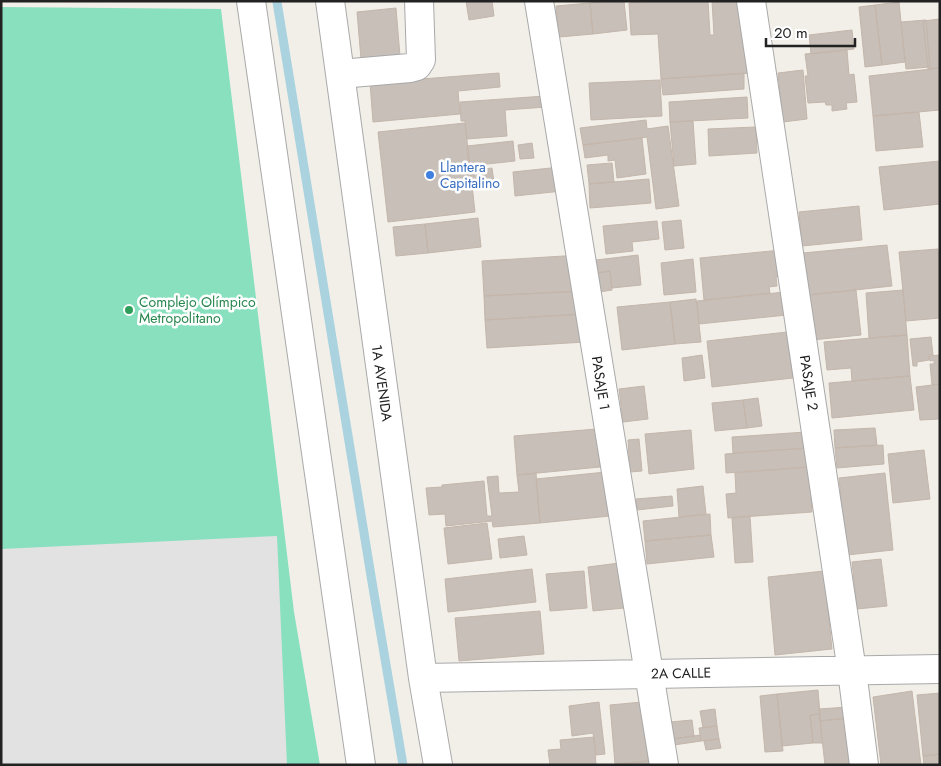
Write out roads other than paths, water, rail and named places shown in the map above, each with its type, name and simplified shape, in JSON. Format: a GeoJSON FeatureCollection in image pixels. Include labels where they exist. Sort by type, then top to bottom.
{"type":"FeatureCollection","features":[{"type":"Feature","properties":{"kind":"street"},"geometry":{"type":"LineString","coordinates":[[251,1],[361,765]]}},
{"type":"Feature","properties":{"kind":"street","name":"1A AVENIDA"},"geometry":{"type":"LineString","coordinates":[[330,1],[423,678],[438,765]]}},
{"type":"Feature","properties":{"kind":"street"},"geometry":{"type":"LineString","coordinates":[[340,74],[417,66],[421,60],[419,1]]}},
{"type":"Feature","properties":{"kind":"street","name":"PASAJE 1"},"geometry":{"type":"LineString","coordinates":[[538,1],[664,765]]}},
{"type":"Feature","properties":{"kind":"street","name":"PASAJE 2"},"geometry":{"type":"LineString","coordinates":[[751,1],[852,671],[864,765]]}},
{"type":"Feature","properties":{"kind":"street","name":"2A CALLE"},"geometry":{"type":"LineString","coordinates":[[423,678],[940,669]]}},
{"type":"Feature","properties":{"kind":"waterway"},"geometry":{"type":"LineString","coordinates":[[277,2],[403,765]]}},
{"type":"Feature","properties":{"kind":"place","name":"Llantera Capitalino"},"geometry":{"type":"Point","coordinates":[430,175]}},
{"type":"Feature","properties":{"kind":"place","name":"Complejo Olímpico Metropolitano"},"geometry":{"type":"Point","coordinates":[129,310]}}]}
